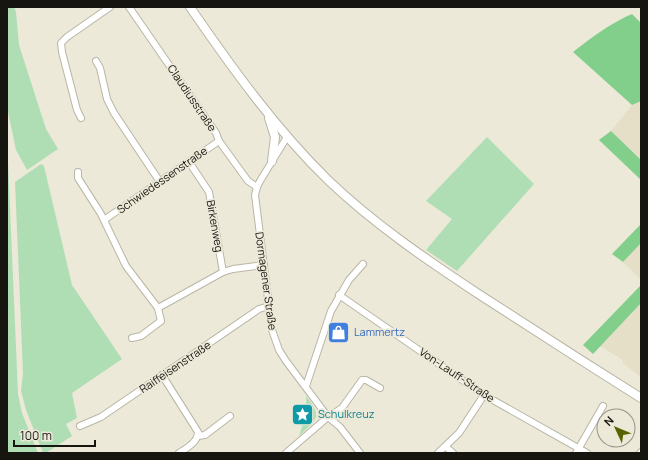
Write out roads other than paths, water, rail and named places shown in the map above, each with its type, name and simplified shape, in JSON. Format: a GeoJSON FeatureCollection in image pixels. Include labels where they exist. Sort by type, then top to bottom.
{"type":"FeatureCollection","features":[{"type":"Feature","properties":{"kind":"main road"},"geometry":{"type":"LineString","coordinates":[[190,7],[229,63],[267,113],[329,181],[392,234],[528,326],[641,398]]}},
{"type":"Feature","properties":{"kind":"main road"},"geometry":{"type":"LineString","coordinates":[[267,113],[275,137],[272,161]]}},
{"type":"Feature","properties":{"kind":"street"},"geometry":{"type":"LineString","coordinates":[[81,118],[77,110],[61,43],[66,37],[110,7]]}},
{"type":"Feature","properties":{"kind":"street","name":"Claudiusstraße"},"geometry":{"type":"LineString","coordinates":[[129,7],[216,133],[219,141],[248,181],[257,187]]}},
{"type":"Feature","properties":{"kind":"street"},"geometry":{"type":"LineString","coordinates":[[96,61],[100,68],[108,99],[114,114],[160,182]]}},
{"type":"Feature","properties":{"kind":"street","name":"Dormagener Straße"},"geometry":{"type":"LineString","coordinates":[[287,136],[257,187],[256,201],[272,330],[279,350],[328,418],[340,427],[360,453]]}},
{"type":"Feature","properties":{"kind":"street","name":"Schwiedessenstraße"},"geometry":{"type":"LineString","coordinates":[[104,220],[219,141]]}},
{"type":"Feature","properties":{"kind":"street","name":"Birkenweg"},"geometry":{"type":"LineString","coordinates":[[189,162],[209,192],[223,272]]}},
{"type":"Feature","properties":{"kind":"street"},"geometry":{"type":"LineString","coordinates":[[78,172],[78,178],[104,220],[126,266],[158,308],[161,321],[141,336],[132,338]]}},
{"type":"Feature","properties":{"kind":"street"},"geometry":{"type":"LineString","coordinates":[[306,386],[329,318],[339,295],[349,280],[363,264]]}},
{"type":"Feature","properties":{"kind":"street"},"geometry":{"type":"LineString","coordinates":[[158,308],[223,272],[233,269],[264,266]]}},
{"type":"Feature","properties":{"kind":"street","name":"Von-Lauff-Straße"},"geometry":{"type":"LineString","coordinates":[[339,295],[484,395],[577,451],[587,453]]}},
{"type":"Feature","properties":{"kind":"street","name":"Raiffeisenstraße"},"geometry":{"type":"LineString","coordinates":[[80,426],[101,417],[259,309],[269,306]]}},
{"type":"Feature","properties":{"kind":"street"},"geometry":{"type":"LineString","coordinates":[[162,375],[198,432],[196,440],[179,453]]}},
{"type":"Feature","properties":{"kind":"street"},"geometry":{"type":"LineString","coordinates":[[286,453],[342,408],[362,380],[366,380],[380,388]]}},
{"type":"Feature","properties":{"kind":"street"},"geometry":{"type":"LineString","coordinates":[[438,453],[446,447],[458,433],[484,395]]}},
{"type":"Feature","properties":{"kind":"street"},"geometry":{"type":"LineString","coordinates":[[577,451],[604,406]]}},
{"type":"Feature","properties":{"kind":"street"},"geometry":{"type":"LineString","coordinates":[[198,436],[205,435],[230,416]]}},
{"type":"Feature","properties":{"kind":"street"},"geometry":{"type":"LineString","coordinates":[[446,447],[453,453]]}},
{"type":"Feature","properties":{"kind":"place","name":"Lammertz"},"geometry":{"type":"Point","coordinates":[338,332]}},
{"type":"Feature","properties":{"kind":"place","name":"Schulkreuz"},"geometry":{"type":"Point","coordinates":[303,414]}}]}
